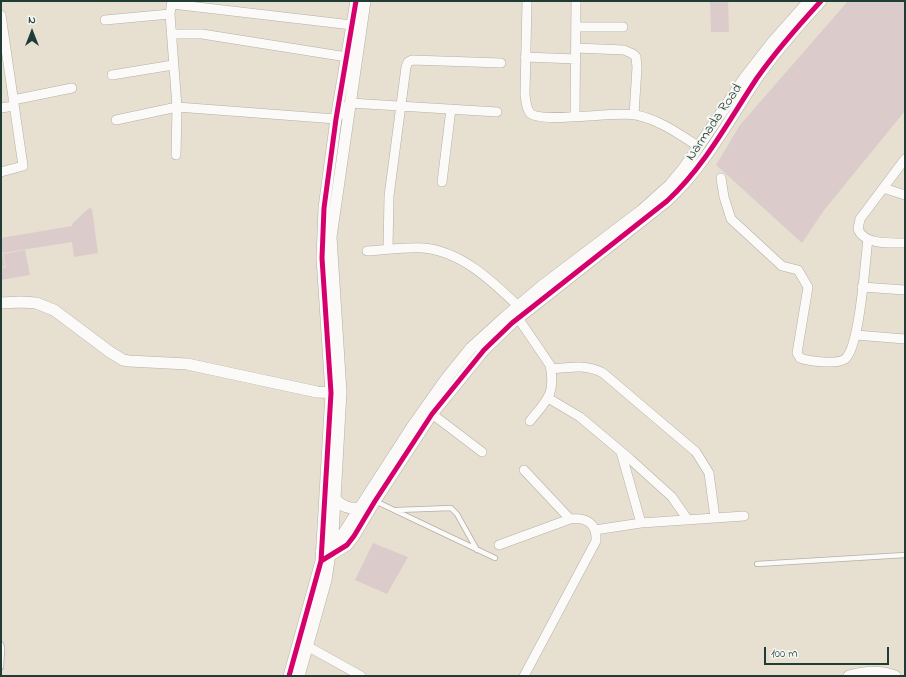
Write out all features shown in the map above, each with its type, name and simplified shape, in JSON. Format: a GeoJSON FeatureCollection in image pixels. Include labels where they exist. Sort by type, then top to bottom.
{"type":"FeatureCollection","features":[{"type":"Feature","properties":{"kind":"street"},"geometry":{"type":"LineString","coordinates":[[299,676],[326,580],[326,554],[336,393],[322,258],[324,208],[336,119],[356,1]]}},
{"type":"Feature","properties":{"kind":"street"},"geometry":{"type":"LineString","coordinates":[[289,676],[326,554],[335,499],[336,393],[331,237],[366,1]]}},
{"type":"Feature","properties":{"kind":"street"},"geometry":{"type":"LineString","coordinates":[[527,1],[525,95],[527,108],[530,113],[537,116],[549,117],[620,114],[634,115],[648,118],[667,126],[699,147]]}},
{"type":"Feature","properties":{"kind":"street"},"geometry":{"type":"LineString","coordinates":[[576,1],[576,116]]}},
{"type":"Feature","properties":{"kind":"street","name":"Narmada Road"},"geometry":{"type":"LineString","coordinates":[[326,554],[343,534],[412,427],[446,379],[471,348],[518,306],[647,206],[670,185],[699,147],[744,80],[772,43],[809,1]]}},
{"type":"Feature","properties":{"kind":"street"},"geometry":{"type":"LineString","coordinates":[[326,554],[347,545],[354,536],[432,414],[484,350],[518,318],[637,225],[682,187],[700,166],[774,55],[821,1]]}},
{"type":"Feature","properties":{"kind":"street"},"geometry":{"type":"LineString","coordinates":[[176,155],[177,108],[170,14],[172,3],[352,25]]}},
{"type":"Feature","properties":{"kind":"street"},"geometry":{"type":"LineString","coordinates":[[105,20],[170,14]]}},
{"type":"Feature","properties":{"kind":"street"},"geometry":{"type":"LineString","coordinates":[[1,15],[23,166],[1,172]]}},
{"type":"Feature","properties":{"kind":"street"},"geometry":{"type":"LineString","coordinates":[[576,27],[623,27]]}},
{"type":"Feature","properties":{"kind":"street"},"geometry":{"type":"LineString","coordinates":[[171,34],[202,34],[347,57]]}},
{"type":"Feature","properties":{"kind":"street"},"geometry":{"type":"LineString","coordinates":[[576,48],[624,50],[636,57],[637,67],[634,115]]}},
{"type":"Feature","properties":{"kind":"street"},"geometry":{"type":"LineString","coordinates":[[525,57],[576,59]]}},
{"type":"Feature","properties":{"kind":"street"},"geometry":{"type":"LineString","coordinates":[[388,249],[389,196],[406,67],[408,62],[412,60],[501,63]]}},
{"type":"Feature","properties":{"kind":"street"},"geometry":{"type":"LineString","coordinates":[[112,76],[173,65]]}},
{"type":"Feature","properties":{"kind":"street"},"geometry":{"type":"LineString","coordinates":[[1,108],[14,103],[72,88]]}},
{"type":"Feature","properties":{"kind":"street"},"geometry":{"type":"LineString","coordinates":[[350,103],[497,112]]}},
{"type":"Feature","properties":{"kind":"street"},"geometry":{"type":"LineString","coordinates":[[336,119],[350,103]]}},
{"type":"Feature","properties":{"kind":"street"},"geometry":{"type":"LineString","coordinates":[[116,120],[177,108],[336,119]]}},
{"type":"Feature","properties":{"kind":"street"},"geometry":{"type":"LineString","coordinates":[[442,182],[451,109]]}},
{"type":"Feature","properties":{"kind":"street"},"geometry":{"type":"LineString","coordinates":[[905,159],[860,219],[858,224],[859,232],[868,239],[905,243]]}},
{"type":"Feature","properties":{"kind":"street"},"geometry":{"type":"LineString","coordinates":[[721,178],[724,196],[731,219],[782,266],[798,270],[808,287],[797,353],[800,358],[806,360],[835,362],[843,360],[850,353],[856,335],[868,239]]}},
{"type":"Feature","properties":{"kind":"street"},"geometry":{"type":"LineString","coordinates":[[883,188],[905,195]]}},
{"type":"Feature","properties":{"kind":"street"},"geometry":{"type":"LineString","coordinates":[[367,252],[388,249],[423,248],[451,255],[492,281],[518,306]]}},
{"type":"Feature","properties":{"kind":"street"},"geometry":{"type":"LineString","coordinates":[[862,287],[905,290]]}},
{"type":"Feature","properties":{"kind":"street"},"geometry":{"type":"LineString","coordinates":[[1,302],[36,303],[54,310],[123,360],[187,364],[317,392],[336,393]]}},
{"type":"Feature","properties":{"kind":"street"},"geometry":{"type":"LineString","coordinates":[[518,318],[550,365],[553,383],[552,390],[548,398],[530,421]]}},
{"type":"Feature","properties":{"kind":"street"},"geometry":{"type":"LineString","coordinates":[[856,335],[905,339]]}},
{"type":"Feature","properties":{"kind":"street"},"geometry":{"type":"LineString","coordinates":[[551,369],[573,367],[595,368],[603,373],[690,446],[709,473],[715,518]]}},
{"type":"Feature","properties":{"kind":"street"},"geometry":{"type":"LineString","coordinates":[[548,398],[580,417],[620,451],[672,497],[688,520]]}},
{"type":"Feature","properties":{"kind":"street"},"geometry":{"type":"LineString","coordinates":[[432,414],[482,452]]}},
{"type":"Feature","properties":{"kind":"street"},"geometry":{"type":"LineString","coordinates":[[620,451],[641,523]]}},
{"type":"Feature","properties":{"kind":"street"},"geometry":{"type":"LineString","coordinates":[[524,470],[570,519]]}},
{"type":"Feature","properties":{"kind":"street"},"geometry":{"type":"LineString","coordinates":[[335,499],[347,508],[360,508]]}},
{"type":"Feature","properties":{"kind":"street"},"geometry":{"type":"LineString","coordinates":[[595,530],[641,523],[744,516]]}},
{"type":"Feature","properties":{"kind":"street"},"geometry":{"type":"LineString","coordinates":[[499,546],[570,519],[584,519],[590,523],[595,530],[596,541],[524,676]]}},
{"type":"Feature","properties":{"kind":"street"},"geometry":{"type":"LineString","coordinates":[[307,646],[361,676]]}},
{"type":"Feature","properties":{"kind":"street"},"geometry":{"type":"LineString","coordinates":[[849,676],[870,674],[890,674],[895,676]]}},
{"type":"Feature","properties":{"kind":"lane"},"geometry":{"type":"LineString","coordinates":[[375,501],[494,558]]}},
{"type":"Feature","properties":{"kind":"lane"},"geometry":{"type":"LineString","coordinates":[[395,510],[451,508],[457,514],[477,550]]}},
{"type":"Feature","properties":{"kind":"lane"},"geometry":{"type":"LineString","coordinates":[[757,564],[905,555]]}},
{"type":"Feature","properties":{"kind":"lane"},"geometry":{"type":"LineString","coordinates":[[1,644],[1,667]]}},
{"type":"Feature","properties":{"kind":"building"},"geometry":{"type":"Polygon","coordinates":[[[710,1],[728,1],[729,32],[711,32],[710,1]]]}},
{"type":"Feature","properties":{"kind":"building"},"geometry":{"type":"Polygon","coordinates":[[[848,1],[905,1],[905,111],[825,209],[802,243],[716,165],[740,125],[848,1]]]}},
{"type":"Feature","properties":{"kind":"building"},"geometry":{"type":"Polygon","coordinates":[[[89,208],[92,209],[98,253],[74,257],[72,242],[2,253],[5,266],[1,267],[1,238],[72,226],[72,224],[89,208]]]}},
{"type":"Feature","properties":{"kind":"building"},"geometry":{"type":"Polygon","coordinates":[[[25,250],[30,275],[1,280],[1,268],[6,267],[3,254],[25,250]]]}},
{"type":"Feature","properties":{"kind":"building"},"geometry":{"type":"Polygon","coordinates":[[[373,543],[408,557],[387,594],[355,580],[373,543]]]}},
{"type":"Feature","properties":{"kind":"cycle path"},"geometry":{"type":"LineString","coordinates":[[289,676],[321,561],[331,393],[322,258],[324,208],[336,119],[356,1]]}},
{"type":"Feature","properties":{"kind":"cycle path"},"geometry":{"type":"LineString","coordinates":[[321,561],[347,545],[354,536],[432,414],[484,350],[512,323],[667,201],[681,187],[705,158],[764,68],[821,1]]}}]}
